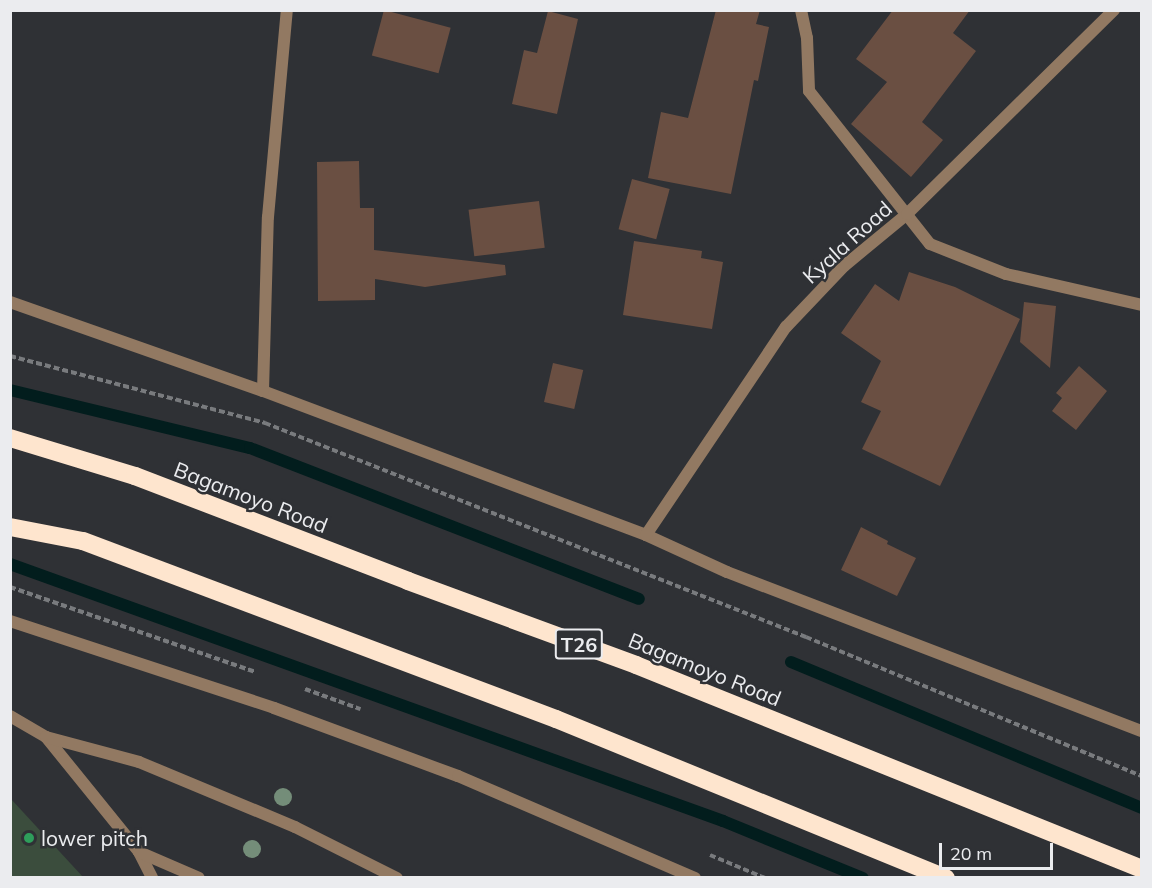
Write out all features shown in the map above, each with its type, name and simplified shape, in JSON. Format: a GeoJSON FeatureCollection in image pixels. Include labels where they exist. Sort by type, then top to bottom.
{"type":"FeatureCollection","features":[{"type":"Feature","properties":{"kind":"highway","name":"Bagamoyo Road"},"geometry":{"type":"LineString","coordinates":[[10,438],[135,476],[408,582],[636,665],[1142,869]]}},
{"type":"Feature","properties":{"kind":"highway"},"geometry":{"type":"LineString","coordinates":[[10,526],[83,541],[556,719],[946,878]]}},
{"type":"Feature","properties":{"kind":"street"},"geometry":{"type":"LineString","coordinates":[[263,391],[268,217],[287,10]]}},
{"type":"Feature","properties":{"kind":"street"},"geometry":{"type":"LineString","coordinates":[[801,10],[807,38],[809,91],[930,244],[1006,274],[1142,305]]}},
{"type":"Feature","properties":{"kind":"street","name":"Kyala Road"},"geometry":{"type":"LineString","coordinates":[[646,535],[786,327],[844,266],[907,214],[1114,10]]}},
{"type":"Feature","properties":{"kind":"street"},"geometry":{"type":"LineString","coordinates":[[10,302],[263,391],[646,535],[727,572],[1142,731]]}},
{"type":"Feature","properties":{"kind":"street"},"geometry":{"type":"LineString","coordinates":[[10,621],[274,708],[458,776],[695,878]]}},
{"type":"Feature","properties":{"kind":"street"},"geometry":{"type":"LineString","coordinates":[[10,716],[46,737],[139,762],[295,827],[397,878]]}},
{"type":"Feature","properties":{"kind":"street"},"geometry":{"type":"LineString","coordinates":[[46,737],[139,852],[152,878]]}},
{"type":"Feature","properties":{"kind":"street"},"geometry":{"type":"LineString","coordinates":[[139,852],[199,878]]}},
{"type":"Feature","properties":{"kind":"path"},"geometry":{"type":"LineString","coordinates":[[10,356],[265,423],[806,637],[1142,776]]}},
{"type":"Feature","properties":{"kind":"green space","name":"lower pitch"},"geometry":{"type":"Polygon","coordinates":[[[11,799],[83,877],[11,877],[11,799]]]}},
{"type":"Feature","properties":{"kind":"building"},"geometry":{"type":"Polygon","coordinates":[[[384,10],[451,28],[438,73],[372,55],[384,10]]]}},
{"type":"Feature","properties":{"kind":"building"},"geometry":{"type":"Polygon","coordinates":[[[716,10],[760,10],[756,24],[769,27],[758,81],[754,80],[731,194],[648,178],[661,112],[688,118],[716,10]]]}},
{"type":"Feature","properties":{"kind":"building"},"geometry":{"type":"Polygon","coordinates":[[[893,10],[970,10],[953,33],[976,51],[922,122],[943,140],[911,177],[851,124],[887,82],[856,59],[893,10]]]}},
{"type":"Feature","properties":{"kind":"building"},"geometry":{"type":"Polygon","coordinates":[[[548,11],[578,19],[557,114],[512,104],[524,50],[537,53],[548,11]]]}},
{"type":"Feature","properties":{"kind":"building"},"geometry":{"type":"Polygon","coordinates":[[[359,161],[360,208],[374,208],[374,250],[505,265],[506,275],[425,287],[375,279],[375,300],[318,301],[317,162],[359,161]]]}},
{"type":"Feature","properties":{"kind":"building"},"geometry":{"type":"Polygon","coordinates":[[[632,179],[670,189],[656,239],[619,229],[632,179]]]}},
{"type":"Feature","properties":{"kind":"building"},"geometry":{"type":"Polygon","coordinates":[[[539,201],[545,248],[474,256],[469,210],[539,201]]]}},
{"type":"Feature","properties":{"kind":"building"},"geometry":{"type":"Polygon","coordinates":[[[634,241],[702,251],[701,258],[723,262],[712,329],[623,315],[634,241]]]}},
{"type":"Feature","properties":{"kind":"building"},"geometry":{"type":"Polygon","coordinates":[[[909,272],[955,287],[1020,319],[940,486],[862,449],[881,411],[861,402],[881,361],[841,333],[875,284],[899,301],[909,272]]]}},
{"type":"Feature","properties":{"kind":"building"},"geometry":{"type":"Polygon","coordinates":[[[1024,302],[1056,306],[1050,368],[1020,342],[1024,302]]]}},
{"type":"Feature","properties":{"kind":"building"},"geometry":{"type":"Polygon","coordinates":[[[553,363],[583,370],[574,409],[544,402],[553,363]]]}},
{"type":"Feature","properties":{"kind":"building"},"geometry":{"type":"Polygon","coordinates":[[[1079,366],[1107,391],[1076,430],[1052,411],[1062,398],[1056,393],[1079,366]]]}},
{"type":"Feature","properties":{"kind":"building"},"geometry":{"type":"Polygon","coordinates":[[[861,527],[888,541],[887,544],[916,558],[897,596],[841,570],[861,527]]]}},
{"type":"Feature","properties":{"kind":"waterway"},"geometry":{"type":"LineString","coordinates":[[10,390],[250,448],[639,599]]}},
{"type":"Feature","properties":{"kind":"waterway"},"geometry":{"type":"LineString","coordinates":[[10,564],[723,821],[863,878]]}},
{"type":"Feature","properties":{"kind":"waterway"},"geometry":{"type":"LineString","coordinates":[[791,662],[1142,808]]}},
{"type":"Feature","properties":{"kind":"place","name":"lower pitch"},"geometry":{"type":"Point","coordinates":[29,838]}}]}
